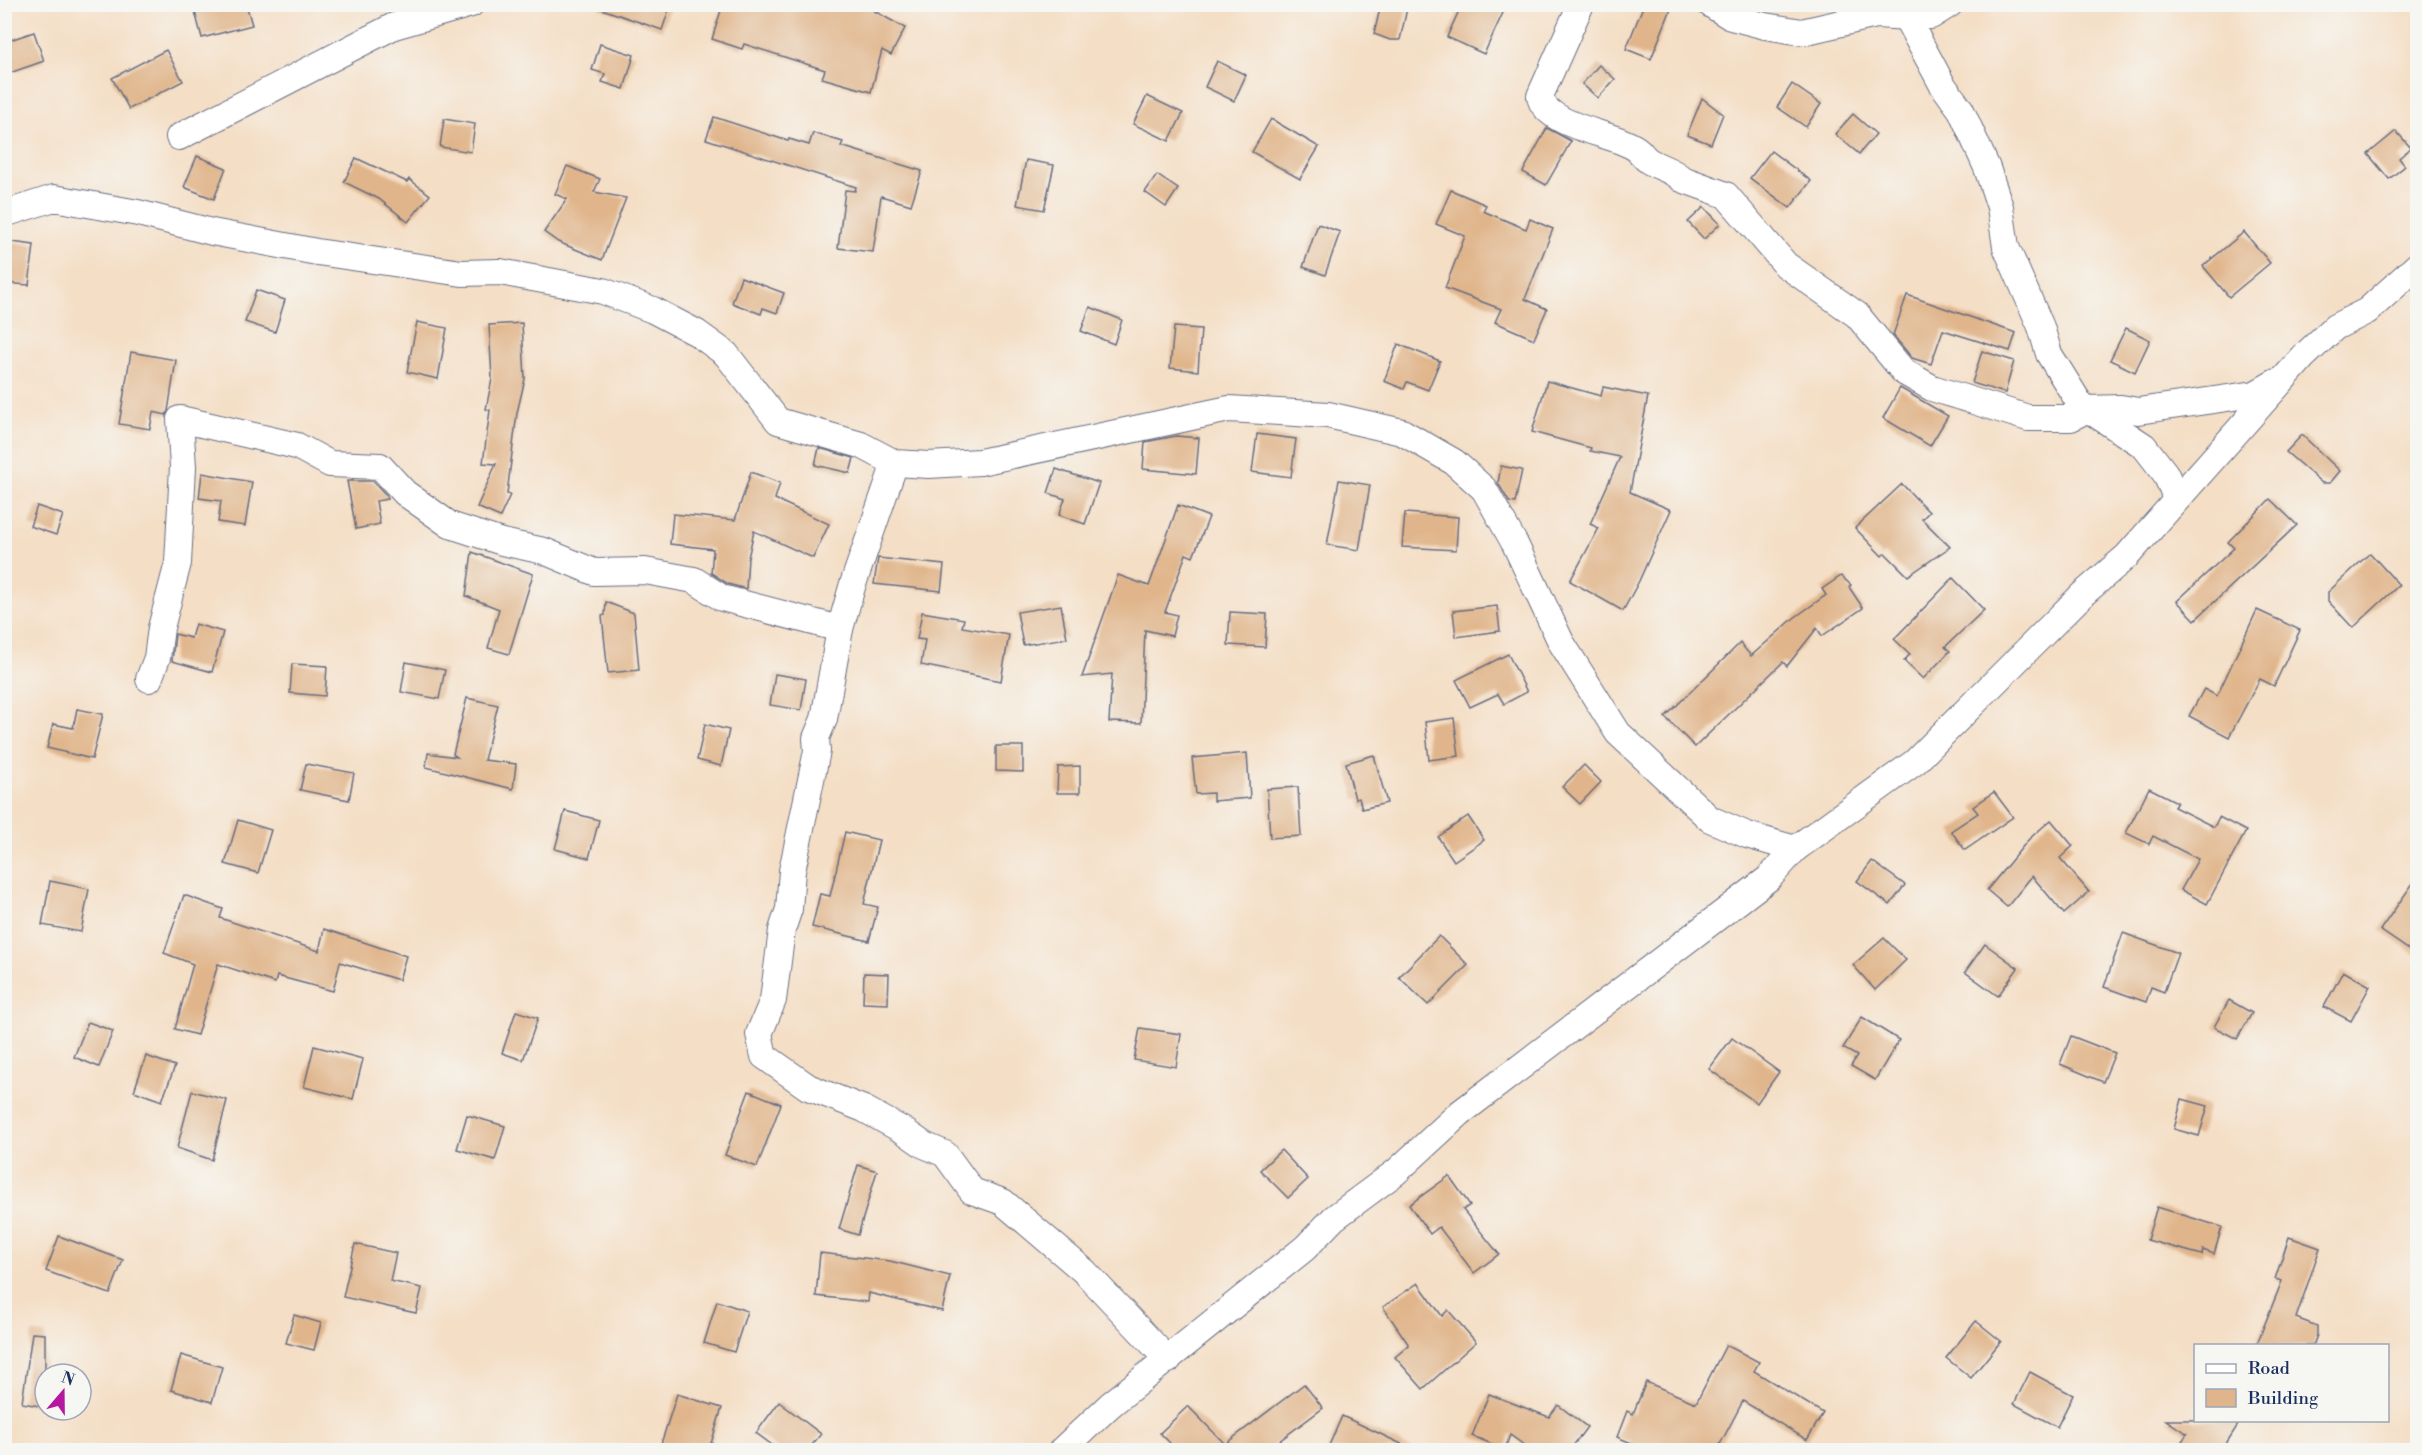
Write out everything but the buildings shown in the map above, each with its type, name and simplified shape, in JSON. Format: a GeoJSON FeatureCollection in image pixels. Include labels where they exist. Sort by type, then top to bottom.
{"type":"FeatureCollection","features":[{"type":"Feature","properties":{"kind":"street"},"geometry":{"type":"LineString","coordinates":[[1581,4],[1540,96],[1541,104],[1547,112],[1589,131],[1621,141],[1638,149],[1645,159],[1677,174],[1682,179],[1726,195],[1786,265],[1857,315],[1904,372],[1932,388],[2028,418],[2071,418],[2087,409],[2121,408],[2138,411],[2255,394],[2285,377]]}},
{"type":"Feature","properties":{"kind":"street"},"geometry":{"type":"LineString","coordinates":[[1710,4],[1731,17],[1802,32],[1901,11],[1931,16],[1950,4]]}},
{"type":"Feature","properties":{"kind":"street"},"geometry":{"type":"LineString","coordinates":[[179,136],[256,99],[394,26],[469,5]]}},
{"type":"Feature","properties":{"kind":"street"},"geometry":{"type":"LineString","coordinates":[[1901,11],[1941,84],[1960,110],[1987,168],[2000,207],[2006,247],[2041,327],[2049,354],[2080,404],[2144,446],[2165,473],[2173,490],[2175,501]]}},
{"type":"Feature","properties":{"kind":"street"},"geometry":{"type":"LineString","coordinates":[[4,214],[54,198],[138,213],[212,232],[317,252],[462,273],[500,272],[603,291],[653,309],[697,333],[726,354],[778,421],[861,446],[895,463],[929,465],[980,462],[1229,409],[1328,415],[1402,432],[1454,462],[1484,489],[1515,544],[1561,642],[1618,733],[1710,819],[1748,835],[1795,849]]}},
{"type":"Feature","properties":{"kind":"street"},"geometry":{"type":"LineString","coordinates":[[1062,1450],[1110,1405],[1305,1248],[1334,1218],[1396,1172],[1460,1113],[1768,878],[1795,849],[1915,762],[2083,594],[2127,556],[2304,356],[2335,327],[2367,311],[2418,265]]}},
{"type":"Feature","properties":{"kind":"street"},"geometry":{"type":"LineString","coordinates":[[149,679],[157,658],[161,628],[178,563],[183,467],[180,419],[297,446],[330,464],[380,466],[405,494],[450,525],[502,542],[544,551],[594,572],[645,571],[694,580],[722,598],[840,629]]}},
{"type":"Feature","properties":{"kind":"street"},"geometry":{"type":"LineString","coordinates":[[895,463],[852,587],[840,629],[824,719],[816,738],[817,751],[792,871],[789,909],[782,930],[773,1000],[759,1034],[764,1056],[808,1087],[864,1110],[904,1131],[924,1145],[945,1154],[972,1191],[1003,1202],[1085,1272],[1168,1360]]}}]}
